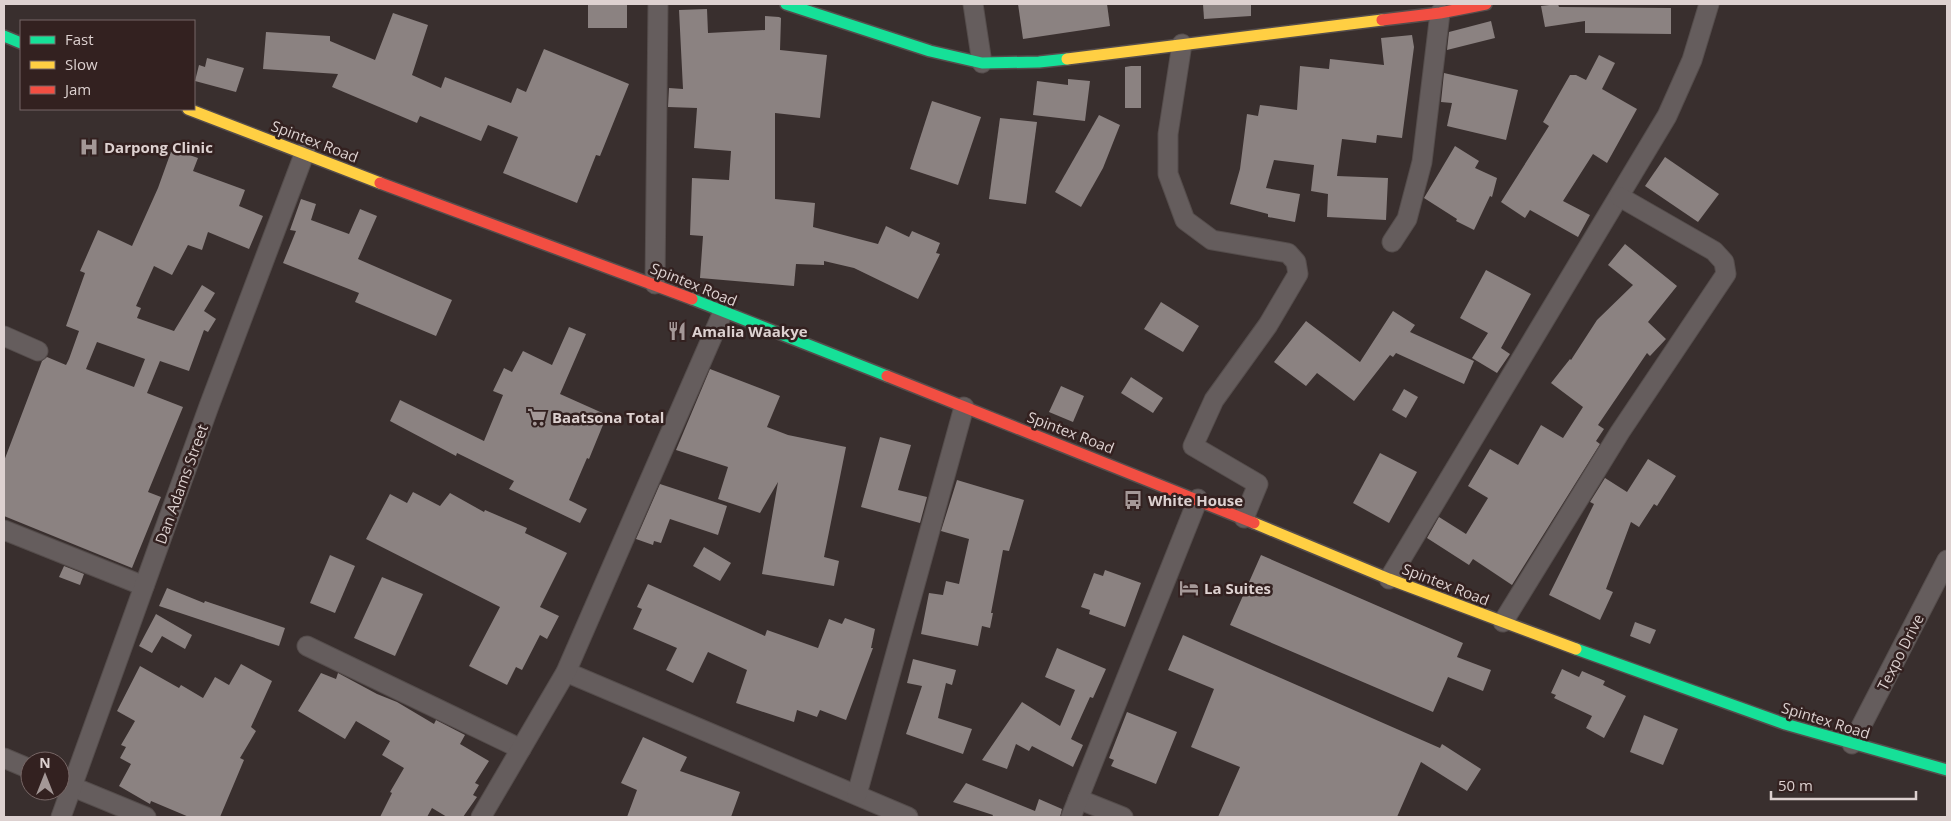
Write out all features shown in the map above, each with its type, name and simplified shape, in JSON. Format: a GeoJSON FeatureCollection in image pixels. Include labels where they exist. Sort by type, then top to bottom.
{"type":"FeatureCollection","features":[{"type":"Feature","properties":{"kind":"main road"},"geometry":{"type":"LineString","coordinates":[[786,4],[930,51],[982,63],[1039,62],[1440,12],[1486,4]]}},
{"type":"Feature","properties":{"kind":"main road"},"geometry":{"type":"LineString","coordinates":[[4,36],[20,43]]}},
{"type":"Feature","properties":{"kind":"main road","name":"Spintex Road"},"geometry":{"type":"LineString","coordinates":[[191,110],[305,152],[543,245],[656,284],[1198,499],[1389,579],[1784,724],[1947,770]]}},
{"type":"Feature","properties":{"kind":"street"},"geometry":{"type":"LineString","coordinates":[[656,284],[658,4]]}},
{"type":"Feature","properties":{"kind":"street"},"geometry":{"type":"LineString","coordinates":[[973,4],[982,63]]}},
{"type":"Feature","properties":{"kind":"street"},"geometry":{"type":"LineString","coordinates":[[1389,579],[1667,116],[1692,60],[1709,4]]}},
{"type":"Feature","properties":{"kind":"street"},"geometry":{"type":"LineString","coordinates":[[1392,242],[1407,219],[1422,162],[1440,12]]}},
{"type":"Feature","properties":{"kind":"street"},"geometry":{"type":"LineString","coordinates":[[1182,44],[1168,134],[1168,174],[1185,220],[1212,240],[1288,253],[1296,262],[1298,274],[1268,325],[1214,400],[1194,446],[1258,484],[1244,518]]}},
{"type":"Feature","properties":{"kind":"street","name":"Dan Adams Street"},"geometry":{"type":"LineString","coordinates":[[70,774],[144,586],[305,152]]}},
{"type":"Feature","properties":{"kind":"street"},"geometry":{"type":"LineString","coordinates":[[1504,622],[1620,432],[1726,274],[1724,262],[1714,251],[1620,197]]}},
{"type":"Feature","properties":{"kind":"street"},"geometry":{"type":"LineString","coordinates":[[481,817],[566,672],[723,312]]}},
{"type":"Feature","properties":{"kind":"street"},"geometry":{"type":"LineString","coordinates":[[4,336],[38,351]]}},
{"type":"Feature","properties":{"kind":"street"},"geometry":{"type":"LineString","coordinates":[[857,794],[964,407]]}},
{"type":"Feature","properties":{"kind":"street"},"geometry":{"type":"LineString","coordinates":[[1071,817],[1198,499]]}},
{"type":"Feature","properties":{"kind":"street"},"geometry":{"type":"LineString","coordinates":[[4,530],[144,586]]}},
{"type":"Feature","properties":{"kind":"street","name":"Texpo Drive"},"geometry":{"type":"LineString","coordinates":[[1852,744],[1947,560]]}},
{"type":"Feature","properties":{"kind":"street"},"geometry":{"type":"LineString","coordinates":[[306,646],[521,749]]}},
{"type":"Feature","properties":{"kind":"street"},"geometry":{"type":"LineString","coordinates":[[566,672],[908,817]]}},
{"type":"Feature","properties":{"kind":"street"},"geometry":{"type":"LineString","coordinates":[[4,758],[20,765]]}},
{"type":"Feature","properties":{"kind":"street"},"geometry":{"type":"LineString","coordinates":[[70,786],[146,817]]}},
{"type":"Feature","properties":{"kind":"street"},"geometry":{"type":"LineString","coordinates":[[1078,799],[1123,817]]}},
{"type":"Feature","properties":{"kind":"street","name":"Dan Adams Street"},"geometry":{"type":"LineString","coordinates":[[61,817],[63,801]]}},
{"type":"Feature","properties":{"kind":"building"},"geometry":{"type":"Polygon","coordinates":[[[1018,4],[1107,4],[1110,26],[1023,39],[1018,4]]]}},
{"type":"Feature","properties":{"kind":"building"},"geometry":{"type":"Polygon","coordinates":[[[1203,4],[1251,4],[1251,16],[1204,19],[1203,4]]]}},
{"type":"Feature","properties":{"kind":"building"},"geometry":{"type":"Polygon","coordinates":[[[1558,4],[1559,7],[1671,8],[1671,34],[1585,33],[1585,21],[1545,27],[1541,6],[1558,4]]]}},
{"type":"Feature","properties":{"kind":"building"},"geometry":{"type":"Polygon","coordinates":[[[588,5],[627,5],[627,28],[588,28],[588,5]]]}},
{"type":"Feature","properties":{"kind":"building"},"geometry":{"type":"Polygon","coordinates":[[[707,9],[708,33],[765,30],[765,16],[779,17],[781,18],[780,50],[827,55],[820,118],[775,113],[775,199],[815,203],[813,227],[878,244],[886,226],[909,237],[912,231],[940,243],[936,253],[940,254],[918,299],[854,268],[824,261],[824,265],[796,264],[794,286],[700,278],[703,236],[690,235],[692,178],[729,180],[731,151],[694,148],[697,108],[668,107],[669,88],[683,89],[679,10],[707,9]]]}},
{"type":"Feature","properties":{"kind":"building"},"geometry":{"type":"Polygon","coordinates":[[[393,13],[428,25],[412,75],[441,88],[445,77],[511,103],[517,88],[526,92],[544,49],[629,84],[600,156],[596,155],[577,203],[503,173],[518,137],[488,125],[481,141],[420,116],[417,123],[332,87],[338,74],[263,69],[266,32],[330,36],[330,41],[375,60],[393,13]]]}},
{"type":"Feature","properties":{"kind":"building"},"geometry":{"type":"Polygon","coordinates":[[[1491,21],[1495,38],[1447,50],[1449,32],[1491,21]]]}},
{"type":"Feature","properties":{"kind":"building"},"geometry":{"type":"Polygon","coordinates":[[[1412,35],[1414,47],[1402,138],[1377,135],[1376,143],[1342,139],[1337,176],[1388,178],[1386,220],[1327,217],[1328,194],[1311,191],[1314,165],[1274,160],[1266,188],[1300,194],[1295,222],[1268,217],[1268,214],[1230,204],[1240,169],[1247,114],[1258,116],[1260,105],[1297,110],[1300,66],[1329,69],[1330,59],[1384,65],[1381,38],[1412,35]]]}},
{"type":"Feature","properties":{"kind":"building"},"geometry":{"type":"Polygon","coordinates":[[[1599,55],[1615,63],[1602,89],[1637,109],[1607,163],[1593,154],[1563,201],[1590,215],[1578,237],[1530,210],[1525,218],[1501,202],[1549,126],[1543,122],[1570,75],[1576,75],[1586,80],[1599,55]]]}},
{"type":"Feature","properties":{"kind":"building"},"geometry":{"type":"Polygon","coordinates":[[[207,58],[244,68],[236,92],[195,81],[199,65],[205,67],[207,58]]]}},
{"type":"Feature","properties":{"kind":"building"},"geometry":{"type":"Polygon","coordinates":[[[1141,66],[1141,108],[1125,108],[1125,67],[1141,66]]]}},
{"type":"Feature","properties":{"kind":"building"},"geometry":{"type":"Polygon","coordinates":[[[1444,73],[1518,90],[1506,140],[1447,126],[1452,103],[1441,102],[1444,73]]]}},
{"type":"Feature","properties":{"kind":"building"},"geometry":{"type":"Polygon","coordinates":[[[1068,79],[1090,81],[1085,121],[1033,115],[1037,81],[1068,85],[1068,79]]]}},
{"type":"Feature","properties":{"kind":"building"},"geometry":{"type":"Polygon","coordinates":[[[932,101],[981,117],[958,185],[910,169],[932,101]]]}},
{"type":"Feature","properties":{"kind":"building"},"geometry":{"type":"Polygon","coordinates":[[[1099,115],[1120,125],[1103,168],[1081,207],[1055,192],[1099,115]]]}},
{"type":"Feature","properties":{"kind":"building"},"geometry":{"type":"Polygon","coordinates":[[[1000,118],[1037,122],[1026,204],[989,199],[1000,118]]]}},
{"type":"Feature","properties":{"kind":"building"},"geometry":{"type":"Polygon","coordinates":[[[1455,146],[1479,161],[1475,168],[1497,178],[1492,197],[1490,196],[1474,230],[1456,221],[1457,219],[1424,198],[1455,146]]]}},
{"type":"Feature","properties":{"kind":"building"},"geometry":{"type":"Polygon","coordinates":[[[172,149],[198,158],[193,171],[245,190],[239,206],[263,216],[249,249],[208,232],[202,250],[188,245],[172,275],[154,266],[136,306],[141,308],[137,318],[174,331],[202,285],[215,293],[204,311],[216,319],[208,332],[204,330],[189,371],[160,361],[147,393],[183,407],[148,492],[161,497],[132,568],[4,516],[4,461],[42,361],[47,357],[66,365],[69,359],[79,331],[66,326],[85,273],[80,271],[98,230],[132,246],[158,188],[172,149]],[[97,342],[86,369],[134,387],[145,359],[97,342]]]}},
{"type":"Feature","properties":{"kind":"building"},"geometry":{"type":"Polygon","coordinates":[[[1665,157],[1719,194],[1698,222],[1645,186],[1665,157]]]}},
{"type":"Feature","properties":{"kind":"building"},"geometry":{"type":"Polygon","coordinates":[[[301,199],[316,204],[311,220],[349,234],[360,209],[377,216],[358,259],[452,300],[436,336],[355,302],[359,293],[283,263],[296,231],[290,230],[301,199]]]}},
{"type":"Feature","properties":{"kind":"building"},"geometry":{"type":"Polygon","coordinates":[[[1625,244],[1677,286],[1648,322],[1666,339],[1650,356],[1647,353],[1598,425],[1604,429],[1596,441],[1600,444],[1512,585],[1473,559],[1469,565],[1427,538],[1439,517],[1466,534],[1488,498],[1468,486],[1490,449],[1518,465],[1541,425],[1563,438],[1583,407],[1551,383],[1571,360],[1597,320],[1633,285],[1608,265],[1625,244]]]}},
{"type":"Feature","properties":{"kind":"building"},"geometry":{"type":"Polygon","coordinates":[[[1486,270],[1531,294],[1501,348],[1510,354],[1497,373],[1472,358],[1488,333],[1460,318],[1486,270]]]}},
{"type":"Feature","properties":{"kind":"building"},"geometry":{"type":"Polygon","coordinates":[[[1161,302],[1199,326],[1183,352],[1144,329],[1161,302]]]}},
{"type":"Feature","properties":{"kind":"building"},"geometry":{"type":"Polygon","coordinates":[[[1393,311],[1415,325],[1410,332],[1474,361],[1464,384],[1396,353],[1393,357],[1390,355],[1354,401],[1317,373],[1306,386],[1274,362],[1306,321],[1360,362],[1393,311]]]}},
{"type":"Feature","properties":{"kind":"building"},"geometry":{"type":"Polygon","coordinates":[[[569,327],[586,334],[560,394],[607,415],[589,459],[587,458],[569,500],[587,509],[580,523],[509,489],[514,481],[457,453],[456,456],[390,421],[400,400],[484,441],[503,395],[493,391],[504,368],[512,372],[523,351],[552,365],[569,327]]]}},
{"type":"Feature","properties":{"kind":"building"},"geometry":{"type":"Polygon","coordinates":[[[710,369],[780,396],[767,427],[788,435],[846,447],[824,557],[839,561],[834,586],[762,574],[778,482],[760,513],[718,499],[728,467],[676,450],[710,369]]]}},
{"type":"Feature","properties":{"kind":"building"},"geometry":{"type":"Polygon","coordinates":[[[1131,377],[1163,398],[1153,413],[1121,393],[1131,377]]]}},
{"type":"Feature","properties":{"kind":"building"},"geometry":{"type":"Polygon","coordinates":[[[1061,386],[1084,396],[1073,422],[1049,412],[1061,386]]]}},
{"type":"Feature","properties":{"kind":"building"},"geometry":{"type":"Polygon","coordinates":[[[1404,389],[1418,397],[1406,418],[1392,410],[1404,389]]]}},
{"type":"Feature","properties":{"kind":"building"},"geometry":{"type":"Polygon","coordinates":[[[880,437],[911,445],[898,490],[927,497],[920,523],[861,507],[880,437]]]}},
{"type":"Feature","properties":{"kind":"building"},"geometry":{"type":"Polygon","coordinates":[[[1380,453],[1417,472],[1389,523],[1353,503],[1380,453]]]}},
{"type":"Feature","properties":{"kind":"building"},"geometry":{"type":"Polygon","coordinates":[[[1648,459],[1676,476],[1657,506],[1654,504],[1639,527],[1631,522],[1606,589],[1613,592],[1600,620],[1549,595],[1594,504],[1590,502],[1605,478],[1627,492],[1648,459]]]}},
{"type":"Feature","properties":{"kind":"building"},"geometry":{"type":"Polygon","coordinates":[[[957,480],[1024,500],[1009,551],[1003,550],[990,628],[982,626],[978,646],[921,634],[929,593],[943,595],[946,581],[959,584],[969,539],[941,531],[957,480]]]}},
{"type":"Feature","properties":{"kind":"building"},"geometry":{"type":"Polygon","coordinates":[[[660,484],[727,506],[718,535],[670,519],[661,543],[654,541],[653,545],[636,539],[660,484]]]}},
{"type":"Feature","properties":{"kind":"building"},"geometry":{"type":"Polygon","coordinates":[[[413,492],[440,506],[450,493],[484,512],[485,510],[527,528],[525,533],[567,553],[540,607],[559,616],[547,639],[540,635],[522,670],[516,667],[507,685],[469,666],[500,607],[366,539],[390,494],[407,503],[413,492]]]}},
{"type":"Feature","properties":{"kind":"building"},"geometry":{"type":"Polygon","coordinates":[[[704,547],[731,563],[720,581],[693,566],[704,547]]]}},
{"type":"Feature","properties":{"kind":"building"},"geometry":{"type":"Polygon","coordinates":[[[330,555],[355,566],[335,613],[310,603],[330,555]]]}},
{"type":"Feature","properties":{"kind":"building"},"geometry":{"type":"Polygon","coordinates":[[[1261,555],[1463,643],[1457,657],[1491,670],[1483,691],[1448,677],[1433,712],[1230,625],[1261,555]]]}},
{"type":"Feature","properties":{"kind":"building"},"geometry":{"type":"Polygon","coordinates":[[[64,566],[84,574],[80,585],[59,577],[64,566]]]}},
{"type":"Feature","properties":{"kind":"building"},"geometry":{"type":"Polygon","coordinates":[[[1105,570],[1141,583],[1125,627],[1089,614],[1090,610],[1081,607],[1094,573],[1103,576],[1105,570]]]}},
{"type":"Feature","properties":{"kind":"building"},"geometry":{"type":"Polygon","coordinates":[[[382,577],[423,594],[395,656],[354,638],[382,577]]]}},
{"type":"Feature","properties":{"kind":"building"},"geometry":{"type":"Polygon","coordinates":[[[648,584],[765,636],[767,630],[818,648],[829,619],[842,624],[845,618],[875,629],[871,648],[873,648],[846,720],[820,710],[817,717],[797,710],[794,722],[736,703],[747,670],[708,652],[693,683],[666,670],[677,648],[633,629],[642,609],[637,607],[648,584]]]}},
{"type":"Feature","properties":{"kind":"building"},"geometry":{"type":"Polygon","coordinates":[[[167,588],[204,603],[205,601],[285,628],[279,646],[159,606],[167,588]]]}},
{"type":"Feature","properties":{"kind":"building"},"geometry":{"type":"Polygon","coordinates":[[[156,614],[192,635],[185,649],[162,636],[152,653],[139,646],[156,614]]]}},
{"type":"Feature","properties":{"kind":"building"},"geometry":{"type":"Polygon","coordinates":[[[1635,622],[1656,630],[1650,644],[1630,636],[1635,622]]]}},
{"type":"Feature","properties":{"kind":"building"},"geometry":{"type":"Polygon","coordinates":[[[1183,635],[1440,748],[1442,744],[1481,769],[1467,791],[1421,762],[1397,817],[1218,817],[1240,767],[1191,747],[1214,689],[1168,670],[1183,635]]]}},
{"type":"Feature","properties":{"kind":"building"},"geometry":{"type":"Polygon","coordinates":[[[1057,648],[1106,669],[1093,698],[1090,697],[1071,739],[1083,745],[1073,767],[1032,746],[1029,751],[1016,744],[1007,769],[982,760],[1022,702],[1060,726],[1075,690],[1045,677],[1057,648]]]}},
{"type":"Feature","properties":{"kind":"building"},"geometry":{"type":"Polygon","coordinates":[[[913,659],[956,670],[952,685],[946,683],[938,718],[972,729],[963,754],[906,734],[922,686],[907,683],[913,659]]]}},
{"type":"Feature","properties":{"kind":"building"},"geometry":{"type":"Polygon","coordinates":[[[241,664],[272,681],[251,727],[256,731],[240,758],[244,760],[220,817],[189,817],[151,801],[150,804],[119,786],[131,764],[120,758],[126,747],[121,745],[135,721],[117,711],[140,666],[179,688],[181,685],[203,698],[215,677],[229,685],[241,664]]]}},
{"type":"Feature","properties":{"kind":"building"},"geometry":{"type":"Polygon","coordinates":[[[1562,669],[1579,677],[1582,671],[1605,681],[1603,685],[1626,696],[1604,738],[1586,728],[1592,716],[1554,698],[1556,695],[1551,693],[1562,669]]]}},
{"type":"Feature","properties":{"kind":"building"},"geometry":{"type":"Polygon","coordinates":[[[321,673],[336,679],[338,673],[377,694],[397,702],[434,724],[436,720],[465,735],[460,744],[489,761],[475,783],[479,785],[473,795],[477,797],[463,817],[447,817],[432,808],[427,817],[380,817],[392,793],[390,792],[404,768],[382,755],[390,741],[356,721],[345,739],[298,711],[321,673]]]}},
{"type":"Feature","properties":{"kind":"building"},"geometry":{"type":"Polygon","coordinates":[[[1127,712],[1177,732],[1156,784],[1111,766],[1114,760],[1109,758],[1127,712]]]}},
{"type":"Feature","properties":{"kind":"building"},"geometry":{"type":"Polygon","coordinates":[[[1644,715],[1678,729],[1663,765],[1630,752],[1644,715]]]}},
{"type":"Feature","properties":{"kind":"building"},"geometry":{"type":"Polygon","coordinates":[[[643,737],[687,757],[680,771],[740,792],[731,817],[627,817],[637,790],[621,783],[643,737]]]}},
{"type":"Feature","properties":{"kind":"building"},"geometry":{"type":"Polygon","coordinates":[[[966,783],[1035,811],[1039,799],[1062,809],[1060,817],[992,817],[993,815],[953,802],[966,783]]]}},
{"type":"Feature","properties":{"kind":"traffic: fast"},"geometry":{"type":"LineString","coordinates":[[786,4],[930,51],[982,63],[1039,62],[1067,59]]}},
{"type":"Feature","properties":{"kind":"traffic: fast"},"geometry":{"type":"LineString","coordinates":[[4,36],[20,43]]}},
{"type":"Feature","properties":{"kind":"traffic: fast"},"geometry":{"type":"LineString","coordinates":[[692,299],[887,376]]}},
{"type":"Feature","properties":{"kind":"traffic: fast"},"geometry":{"type":"LineString","coordinates":[[1576,649],[1785,724],[1947,770]]}},
{"type":"Feature","properties":{"kind":"traffic: slow"},"geometry":{"type":"LineString","coordinates":[[1067,59],[1382,20]]}},
{"type":"Feature","properties":{"kind":"traffic: slow"},"geometry":{"type":"LineString","coordinates":[[191,110],[380,183]]}},
{"type":"Feature","properties":{"kind":"traffic: slow"},"geometry":{"type":"LineString","coordinates":[[1254,523],[1389,579],[1576,649]]}},
{"type":"Feature","properties":{"kind":"traffic: jam"},"geometry":{"type":"LineString","coordinates":[[1382,20],[1440,13],[1486,4]]}},
{"type":"Feature","properties":{"kind":"traffic: jam"},"geometry":{"type":"LineString","coordinates":[[380,183],[692,299]]}},
{"type":"Feature","properties":{"kind":"traffic: jam"},"geometry":{"type":"LineString","coordinates":[[887,376],[1254,523]]}},
{"type":"Feature","properties":{"kind":"place","name":"Darpong Clinic"},"geometry":{"type":"Point","coordinates":[89,147]}},
{"type":"Feature","properties":{"kind":"place","name":"Amalia Waakye"},"geometry":{"type":"Point","coordinates":[677,331]}},
{"type":"Feature","properties":{"kind":"place","name":"Baatsona Total"},"geometry":{"type":"Point","coordinates":[537,417]}},
{"type":"Feature","properties":{"kind":"place","name":"White House"},"geometry":{"type":"Point","coordinates":[1133,500]}},
{"type":"Feature","properties":{"kind":"place","name":"La Suites"},"geometry":{"type":"Point","coordinates":[1189,588]}}]}
